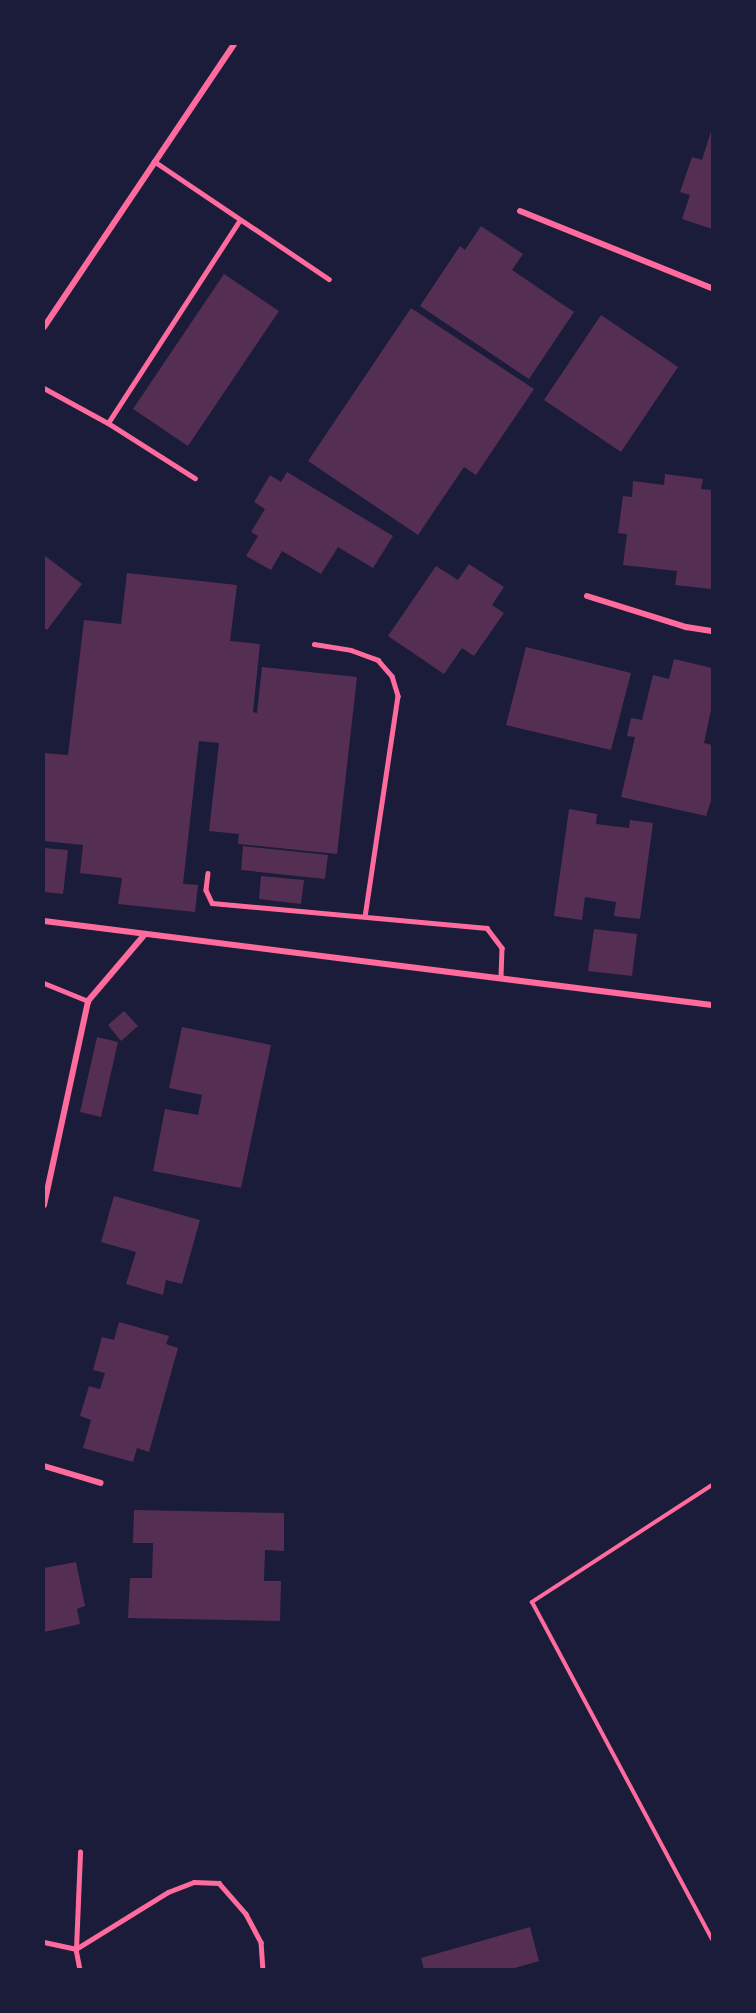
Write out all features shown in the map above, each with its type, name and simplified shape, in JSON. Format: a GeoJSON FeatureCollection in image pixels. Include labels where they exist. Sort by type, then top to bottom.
{"type":"FeatureCollection","features":[{"type":"Feature","properties":{"kind":"street"},"geometry":{"type":"LineString","coordinates":[[44,327],[234,44]]}},
{"type":"Feature","properties":{"kind":"street"},"geometry":{"type":"LineString","coordinates":[[520,211],[712,288]]}},
{"type":"Feature","properties":{"kind":"street"},"geometry":{"type":"LineString","coordinates":[[587,596],[686,627],[712,631]]}},
{"type":"Feature","properties":{"kind":"street"},"geometry":{"type":"LineString","coordinates":[[44,921],[712,1005]]}},
{"type":"Feature","properties":{"kind":"street"},"geometry":{"type":"LineString","coordinates":[[44,1205],[88,1001],[145,933]]}},
{"type":"Feature","properties":{"kind":"street"},"geometry":{"type":"LineString","coordinates":[[44,1466],[101,1483]]}},
{"type":"Feature","properties":{"kind":"lane"},"geometry":{"type":"LineString","coordinates":[[154,161],[239,221],[328,279]]}},
{"type":"Feature","properties":{"kind":"lane"},"geometry":{"type":"LineString","coordinates":[[108,423],[239,221]]}},
{"type":"Feature","properties":{"kind":"lane"},"geometry":{"type":"LineString","coordinates":[[44,388],[108,423],[195,478]]}},
{"type":"Feature","properties":{"kind":"lane"},"geometry":{"type":"LineString","coordinates":[[314,644],[351,650],[378,660],[396,685],[398,696],[365,916]]}},
{"type":"Feature","properties":{"kind":"lane"},"geometry":{"type":"LineString","coordinates":[[208,873],[206,890],[212,903],[487,928],[502,948],[501,978]]}},
{"type":"Feature","properties":{"kind":"lane"},"geometry":{"type":"LineString","coordinates":[[44,983],[88,1001]]}},
{"type":"Feature","properties":{"kind":"lane"},"geometry":{"type":"LineString","coordinates":[[80,1852],[76,1949],[80,1970]]}},
{"type":"Feature","properties":{"kind":"lane"},"geometry":{"type":"LineString","coordinates":[[44,1942],[76,1949],[168,1892],[194,1882],[219,1883],[246,1914],[261,1942],[263,1970]]}},
{"type":"Feature","properties":{"kind":"path"},"geometry":{"type":"LineString","coordinates":[[712,1485],[532,1602],[712,1938]]}},
{"type":"Feature","properties":{"kind":"building"},"geometry":{"type":"Polygon","coordinates":[[[712,128],[712,229],[682,219],[690,195],[680,192],[692,157],[702,160],[712,128]]]}},
{"type":"Feature","properties":{"kind":"building"},"geometry":{"type":"Polygon","coordinates":[[[481,226],[523,254],[512,270],[574,312],[529,379],[420,306],[460,246],[465,250],[481,226]]]}},
{"type":"Feature","properties":{"kind":"building"},"geometry":{"type":"Polygon","coordinates":[[[224,274],[279,311],[188,446],[133,409],[224,274]]]}},
{"type":"Feature","properties":{"kind":"building"},"geometry":{"type":"Polygon","coordinates":[[[411,308],[534,389],[476,475],[464,467],[418,535],[308,461],[411,308]]]}},
{"type":"Feature","properties":{"kind":"building"},"geometry":{"type":"Polygon","coordinates":[[[601,315],[678,367],[621,452],[544,400],[601,315]]]}},
{"type":"Feature","properties":{"kind":"building"},"geometry":{"type":"Polygon","coordinates":[[[287,472],[393,536],[373,568],[338,547],[321,574],[282,551],[271,570],[246,556],[258,536],[251,532],[265,509],[254,502],[270,475],[281,482],[287,472]]]}},
{"type":"Feature","properties":{"kind":"building"},"geometry":{"type":"Polygon","coordinates":[[[665,474],[703,479],[701,489],[712,490],[712,589],[675,585],[677,571],[623,565],[627,534],[618,533],[623,496],[632,497],[633,481],[664,485],[665,474]]]}},
{"type":"Feature","properties":{"kind":"building"},"geometry":{"type":"Polygon","coordinates":[[[44,555],[82,584],[47,630],[44,628],[44,555]]]}},
{"type":"Feature","properties":{"kind":"building"},"geometry":{"type":"Polygon","coordinates":[[[469,564],[504,587],[492,605],[504,613],[474,656],[462,648],[444,674],[388,636],[436,566],[458,580],[469,564]]]}},
{"type":"Feature","properties":{"kind":"building"},"geometry":{"type":"Polygon","coordinates":[[[127,573],[237,585],[230,641],[260,644],[253,712],[257,713],[262,667],[357,677],[337,854],[238,844],[239,834],[209,831],[219,743],[199,741],[183,884],[198,885],[195,912],[118,904],[122,878],[80,873],[83,845],[44,841],[44,753],[68,755],[84,620],[121,624],[127,573]]]}},
{"type":"Feature","properties":{"kind":"building"},"geometry":{"type":"Polygon","coordinates":[[[526,647],[631,673],[611,750],[506,725],[526,647]]]}},
{"type":"Feature","properties":{"kind":"building"},"geometry":{"type":"Polygon","coordinates":[[[674,659],[712,668],[712,705],[704,743],[712,745],[712,798],[706,816],[621,797],[635,737],[627,736],[631,718],[642,720],[653,675],[669,679],[674,659]]]}},
{"type":"Feature","properties":{"kind":"building"},"geometry":{"type":"Polygon","coordinates":[[[569,809],[597,814],[596,824],[629,828],[630,820],[653,823],[640,919],[614,916],[616,902],[585,897],[582,920],[554,916],[569,809]]]}},
{"type":"Feature","properties":{"kind":"building"},"geometry":{"type":"Polygon","coordinates":[[[243,846],[328,855],[325,879],[241,870],[243,846]]]}},
{"type":"Feature","properties":{"kind":"building"},"geometry":{"type":"Polygon","coordinates":[[[44,848],[68,850],[63,894],[44,892],[44,848]]]}},
{"type":"Feature","properties":{"kind":"building"},"geometry":{"type":"Polygon","coordinates":[[[261,876],[304,880],[301,904],[259,899],[261,876]]]}},
{"type":"Feature","properties":{"kind":"building"},"geometry":{"type":"Polygon","coordinates":[[[594,929],[637,934],[632,976],[588,971],[594,929]]]}},
{"type":"Feature","properties":{"kind":"building"},"geometry":{"type":"Polygon","coordinates":[[[124,1011],[138,1026],[121,1041],[108,1025],[124,1011]]]}},
{"type":"Feature","properties":{"kind":"building"},"geometry":{"type":"Polygon","coordinates":[[[182,1027],[271,1045],[241,1188],[153,1171],[165,1109],[198,1115],[202,1095],[169,1088],[182,1027]]]}},
{"type":"Feature","properties":{"kind":"building"},"geometry":{"type":"Polygon","coordinates":[[[97,1037],[118,1042],[101,1117],[80,1112],[97,1037]]]}},
{"type":"Feature","properties":{"kind":"building"},"geometry":{"type":"Polygon","coordinates":[[[114,1196],[200,1220],[182,1284],[166,1280],[163,1295],[126,1284],[136,1252],[101,1242],[114,1196]]]}},
{"type":"Feature","properties":{"kind":"building"},"geometry":{"type":"Polygon","coordinates":[[[119,1322],[169,1336],[166,1344],[178,1348],[149,1452],[137,1448],[133,1462],[83,1448],[91,1420],[80,1416],[89,1386],[100,1389],[105,1373],[93,1370],[102,1337],[114,1340],[119,1322]]]}},
{"type":"Feature","properties":{"kind":"building"},"geometry":{"type":"Polygon","coordinates":[[[134,1510],[284,1513],[284,1551],[265,1550],[264,1581],[281,1581],[280,1621],[128,1618],[130,1578],[152,1578],[153,1543],[133,1543],[134,1510]]]}},
{"type":"Feature","properties":{"kind":"building"},"geometry":{"type":"Polygon","coordinates":[[[76,1562],[85,1606],[77,1609],[80,1624],[44,1632],[44,1568],[76,1562]]]}},
{"type":"Feature","properties":{"kind":"building"},"geometry":{"type":"Polygon","coordinates":[[[530,1927],[539,1961],[508,1970],[424,1970],[421,1958],[530,1927]]]}}]}
